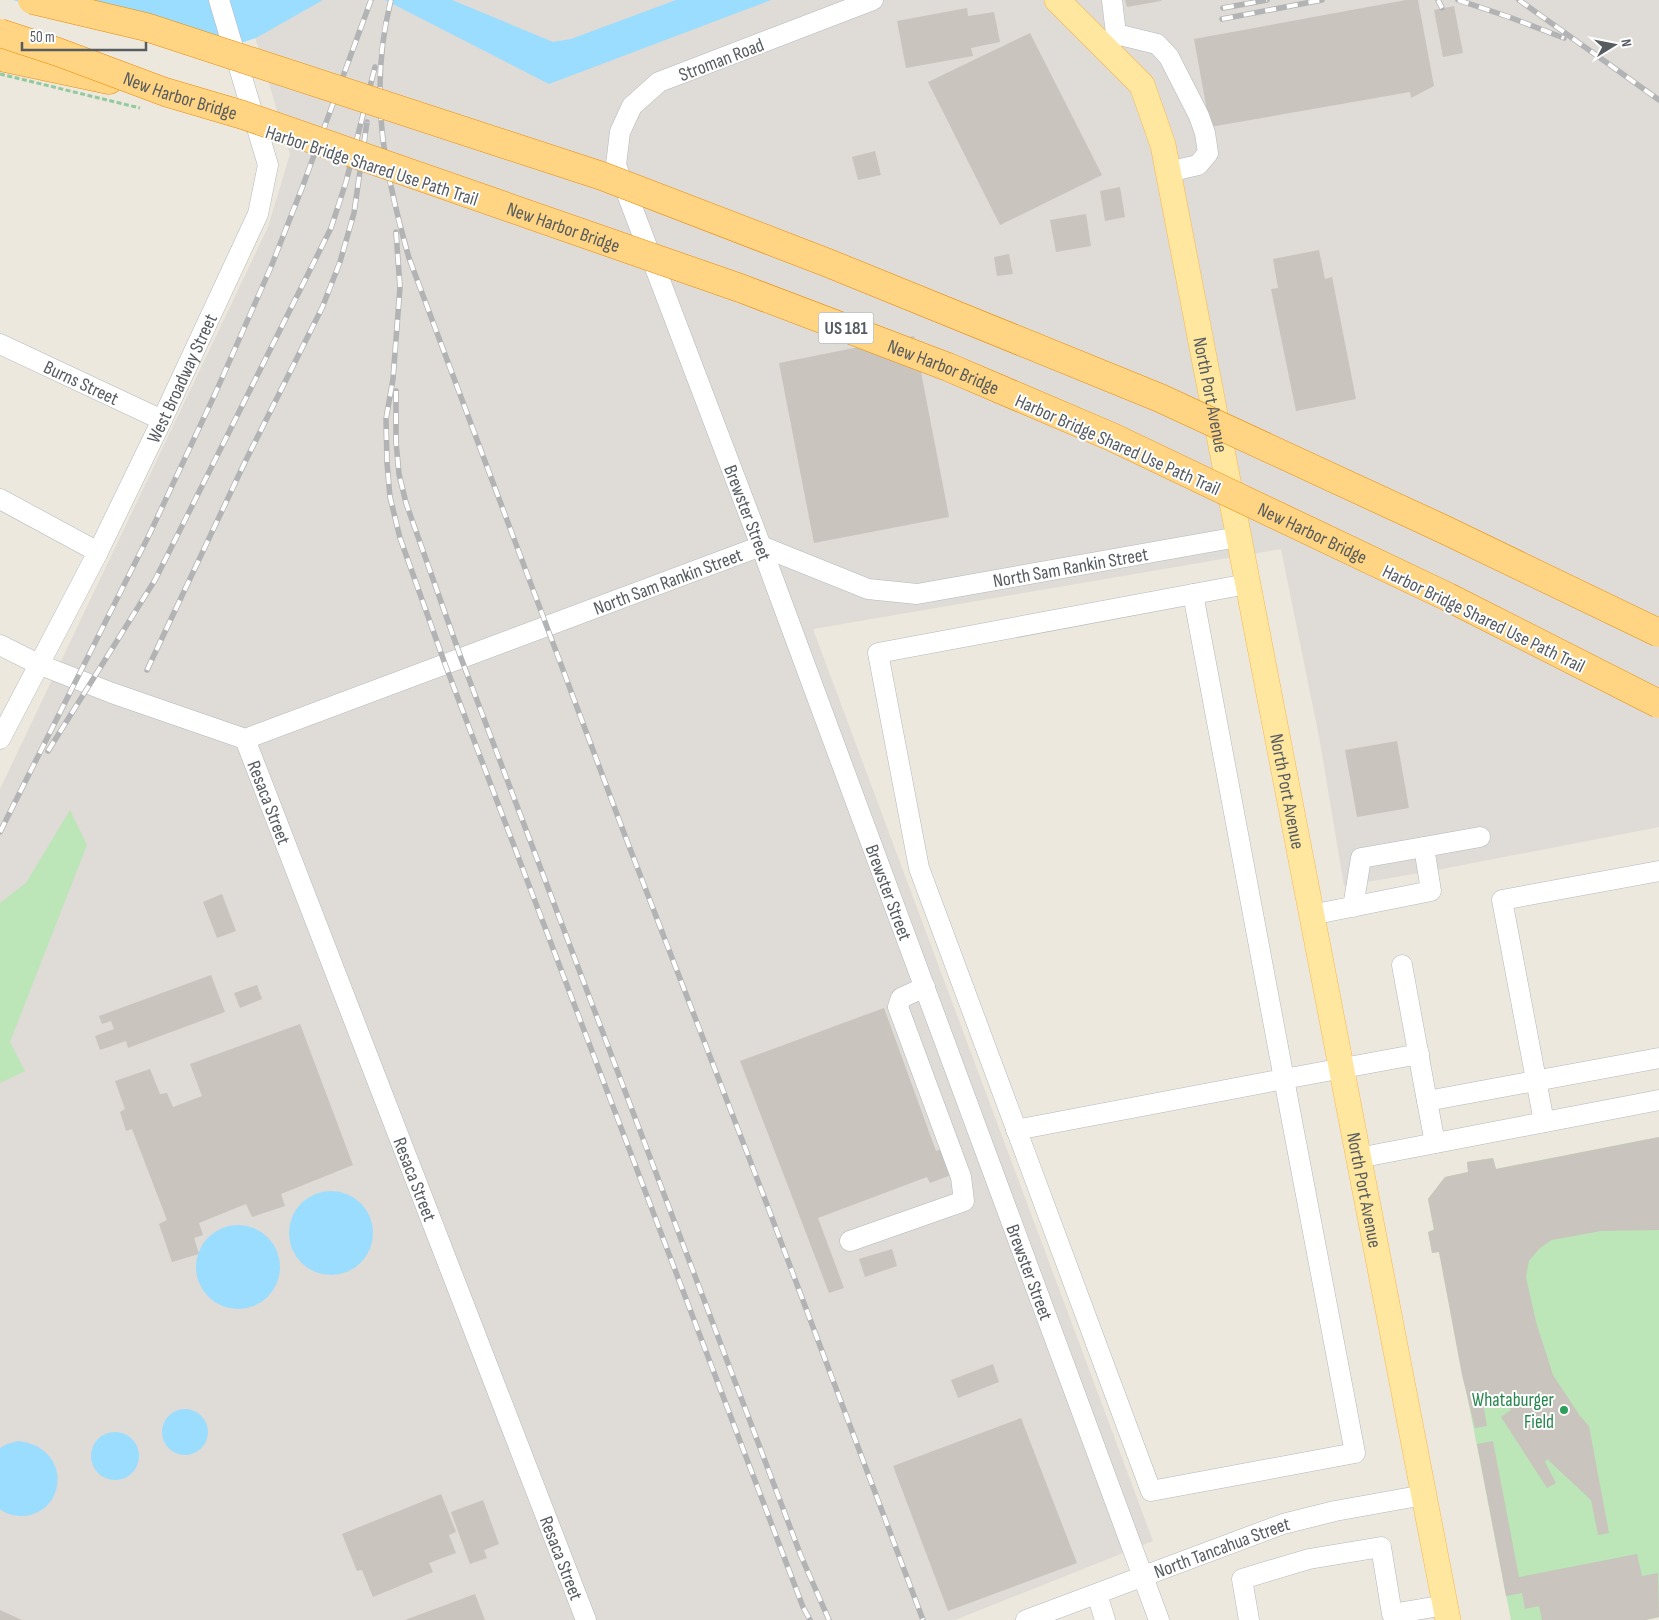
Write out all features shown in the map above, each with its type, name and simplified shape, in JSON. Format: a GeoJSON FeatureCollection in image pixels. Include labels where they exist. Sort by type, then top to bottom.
{"type":"FeatureCollection","features":[{"type":"Feature","properties":{"kind":"highway"},"geometry":{"type":"LineString","coordinates":[[32,0],[146,28],[602,176],[828,263],[1160,398],[1441,528],[1659,633]]}},
{"type":"Feature","properties":{"kind":"highway"},"geometry":{"type":"LineString","coordinates":[[91,0],[146,28]]}},
{"type":"Feature","properties":{"kind":"highway","name":"New Harbor Bridge"},"geometry":{"type":"LineString","coordinates":[[0,33],[157,101],[243,116],[740,288],[948,367],[1112,437],[1448,597],[1659,704]]}},
{"type":"Feature","properties":{"kind":"highway"},"geometry":{"type":"LineString","coordinates":[[0,57],[157,101]]}},
{"type":"Feature","properties":{"kind":"main road","name":"North Port Avenue"},"geometry":{"type":"LineString","coordinates":[[1056,0],[1112,42],[1142,85],[1163,145],[1446,1613]]}},
{"type":"Feature","properties":{"kind":"street","name":"West Broadway Street"},"geometry":{"type":"LineString","coordinates":[[0,739],[98,552],[258,214],[268,164],[219,0]]}},
{"type":"Feature","properties":{"kind":"street","name":"Stroman Road"},"geometry":{"type":"LineString","coordinates":[[616,165],[620,132],[632,106],[659,82],[874,0]]}},
{"type":"Feature","properties":{"kind":"street"},"geometry":{"type":"LineString","coordinates":[[1112,0],[1112,42],[1157,44],[1169,58],[1200,116],[1205,132],[1208,153],[1198,165],[1168,172]]}},
{"type":"Feature","properties":{"kind":"street","name":"Brewster Street"},"geometry":{"type":"LineString","coordinates":[[616,165],[761,546],[1159,1620]]}},
{"type":"Feature","properties":{"kind":"street","name":"Burns Street"},"geometry":{"type":"LineString","coordinates":[[0,344],[162,420]]}},
{"type":"Feature","properties":{"kind":"street"},"geometry":{"type":"LineString","coordinates":[[0,499],[98,552]]}},
{"type":"Feature","properties":{"kind":"street","name":"North Sam Rankin Street"},"geometry":{"type":"LineString","coordinates":[[245,739],[761,546],[868,589],[917,594],[1238,537]]}},
{"type":"Feature","properties":{"kind":"street"},"geometry":{"type":"LineString","coordinates":[[1193,594],[1355,1453],[1151,1491],[919,868],[878,653],[1193,594],[1247,584]]}},
{"type":"Feature","properties":{"kind":"street"},"geometry":{"type":"LineString","coordinates":[[0,644],[38,664],[112,693],[245,739]]}},
{"type":"Feature","properties":{"kind":"street","name":"Resaca Street"},"geometry":{"type":"LineString","coordinates":[[245,739],[586,1620]]}},
{"type":"Feature","properties":{"kind":"street"},"geometry":{"type":"LineString","coordinates":[[1353,907],[1361,858],[1480,837]]}},
{"type":"Feature","properties":{"kind":"street"},"geometry":{"type":"LineString","coordinates":[[1311,915],[1431,891],[1424,847]]}},
{"type":"Feature","properties":{"kind":"street"},"geometry":{"type":"LineString","coordinates":[[1544,1122],[1502,900],[1659,871]]}},
{"type":"Feature","properties":{"kind":"street"},"geometry":{"type":"LineString","coordinates":[[1402,965],[1434,1143]]}},
{"type":"Feature","properties":{"kind":"street"},"geometry":{"type":"LineString","coordinates":[[850,1241],[964,1201],[961,1177],[898,1007],[901,998],[924,987]]}},
{"type":"Feature","properties":{"kind":"street"},"geometry":{"type":"LineString","coordinates":[[1016,1130],[1419,1054]]}},
{"type":"Feature","properties":{"kind":"street"},"geometry":{"type":"LineString","coordinates":[[1427,1101],[1659,1058]]}},
{"type":"Feature","properties":{"kind":"street"},"geometry":{"type":"LineString","coordinates":[[1358,1158],[1659,1100]]}},
{"type":"Feature","properties":{"kind":"street","name":"North Tancahua Street"},"geometry":{"type":"LineString","coordinates":[[1026,1620],[1283,1524],[1335,1511],[1424,1495]]}},
{"type":"Feature","properties":{"kind":"street"},"geometry":{"type":"LineString","coordinates":[[1249,1620],[1242,1579],[1309,1559],[1381,1547],[1392,1617],[1446,1613]]}},
{"type":"Feature","properties":{"kind":"street"},"geometry":{"type":"LineString","coordinates":[[1097,1594],[1105,1620]]}},
{"type":"Feature","properties":{"kind":"path"},"geometry":{"type":"LineString","coordinates":[[0,74],[157,101]]}},
{"type":"Feature","properties":{"kind":"shaded area"},"geometry":{"type":"Polygon","coordinates":[[[244,0],[1659,0],[1659,827],[1344,886],[1320,742],[1281,549],[813,629],[1153,1541],[955,1620],[0,1620],[0,789],[268,227],[290,154],[244,0]]]}},
{"type":"Feature","properties":{"kind":"green space"},"geometry":{"type":"Polygon","coordinates":[[[70,810],[87,845],[10,1042],[25,1071],[0,1083],[0,903],[26,883],[70,810]]]}},
{"type":"Feature","properties":{"kind":"green space","name":"Whataburger Field"},"geometry":{"type":"Polygon","coordinates":[[[1659,1137],[1659,1617],[1646,1620],[1511,1620],[1439,1252],[1432,1253],[1428,1232],[1434,1229],[1428,1199],[1445,1177],[1468,1172],[1467,1162],[1493,1158],[1496,1169],[1659,1137]]]}},
{"type":"Feature","properties":{"kind":"water"},"geometry":{"type":"Polygon","coordinates":[[[13,0],[323,0],[256,38],[206,54],[13,0]]]}},
{"type":"Feature","properties":{"kind":"water"},"geometry":{"type":"Polygon","coordinates":[[[385,0],[452,0],[553,42],[571,39],[676,0],[771,0],[549,84],[385,0]]]}},
{"type":"Feature","properties":{"kind":"water"},"geometry":{"type":"Polygon","coordinates":[[[331,1191],[347,1194],[361,1203],[370,1217],[373,1233],[370,1249],[361,1263],[347,1272],[331,1275],[315,1272],[301,1263],[292,1249],[289,1233],[292,1217],[301,1203],[315,1194],[331,1191]]]}},
{"type":"Feature","properties":{"kind":"water"},"geometry":{"type":"Polygon","coordinates":[[[238,1225],[254,1228],[268,1237],[277,1251],[280,1267],[277,1283],[268,1297],[254,1306],[238,1309],[222,1306],[208,1297],[199,1283],[196,1267],[199,1251],[208,1237],[222,1228],[238,1225]]]}},
{"type":"Feature","properties":{"kind":"water"},"geometry":{"type":"Polygon","coordinates":[[[180,1409],[190,1409],[202,1415],[207,1423],[207,1441],[202,1449],[194,1454],[180,1455],[172,1452],[165,1445],[162,1437],[162,1427],[165,1419],[172,1412],[180,1409]]]}},
{"type":"Feature","properties":{"kind":"water"},"geometry":{"type":"Polygon","coordinates":[[[110,1432],[120,1432],[132,1439],[139,1451],[139,1461],[132,1473],[120,1480],[110,1480],[102,1476],[95,1469],[91,1461],[91,1451],[95,1443],[102,1436],[110,1432]]]}},
{"type":"Feature","properties":{"kind":"water"},"geometry":{"type":"Polygon","coordinates":[[[18,1441],[36,1446],[48,1455],[55,1467],[58,1480],[55,1493],[48,1504],[37,1512],[22,1516],[16,1516],[0,1509],[0,1448],[18,1441]]]}},
{"type":"Feature","properties":{"kind":"building"},"geometry":{"type":"Polygon","coordinates":[[[1125,0],[1161,0],[1161,1],[1127,7],[1125,0]]]}},
{"type":"Feature","properties":{"kind":"building"},"geometry":{"type":"Polygon","coordinates":[[[1406,0],[1418,0],[1434,86],[1411,98],[1410,92],[1210,127],[1194,39],[1406,0]]]}},
{"type":"Feature","properties":{"kind":"building"},"geometry":{"type":"Polygon","coordinates":[[[1454,6],[1463,53],[1443,57],[1434,10],[1454,6]]]}},
{"type":"Feature","properties":{"kind":"building"},"geometry":{"type":"Polygon","coordinates":[[[967,8],[968,16],[994,12],[1000,42],[971,48],[973,56],[906,68],[897,21],[967,8]]]}},
{"type":"Feature","properties":{"kind":"building"},"geometry":{"type":"Polygon","coordinates":[[[1030,33],[1102,175],[1000,225],[928,82],[1030,33]]]}},
{"type":"Feature","properties":{"kind":"building"},"geometry":{"type":"Polygon","coordinates":[[[875,151],[881,175],[858,180],[852,157],[875,151]]]}},
{"type":"Feature","properties":{"kind":"building"},"geometry":{"type":"Polygon","coordinates":[[[1120,187],[1125,217],[1105,221],[1100,191],[1120,187]]]}},
{"type":"Feature","properties":{"kind":"building"},"geometry":{"type":"Polygon","coordinates":[[[1086,214],[1091,246],[1056,252],[1050,220],[1086,214]]]}},
{"type":"Feature","properties":{"kind":"building"},"geometry":{"type":"Polygon","coordinates":[[[1319,250],[1325,279],[1332,277],[1356,399],[1296,411],[1271,289],[1278,288],[1273,259],[1319,250]]]}},
{"type":"Feature","properties":{"kind":"building"},"geometry":{"type":"Polygon","coordinates":[[[1009,254],[1013,274],[997,276],[994,257],[1009,254]]]}},
{"type":"Feature","properties":{"kind":"building"},"geometry":{"type":"Polygon","coordinates":[[[914,336],[949,517],[814,543],[779,363],[914,336]]]}},
{"type":"Feature","properties":{"kind":"building"},"geometry":{"type":"Polygon","coordinates":[[[1397,741],[1409,808],[1357,817],[1345,750],[1397,741]]]}},
{"type":"Feature","properties":{"kind":"building"},"geometry":{"type":"Polygon","coordinates":[[[222,894],[236,931],[217,938],[203,902],[222,894]]]}},
{"type":"Feature","properties":{"kind":"building"},"geometry":{"type":"Polygon","coordinates":[[[211,975],[225,1012],[128,1048],[126,1041],[100,1050],[95,1036],[114,1029],[111,1021],[102,1024],[99,1016],[211,975]]]}},
{"type":"Feature","properties":{"kind":"building"},"geometry":{"type":"Polygon","coordinates":[[[257,985],[262,999],[240,1008],[234,993],[257,985]]]}},
{"type":"Feature","properties":{"kind":"building"},"geometry":{"type":"Polygon","coordinates":[[[884,1008],[936,1151],[945,1148],[954,1174],[930,1183],[927,1177],[818,1218],[844,1288],[829,1293],[740,1061],[884,1008]]]}},
{"type":"Feature","properties":{"kind":"building"},"geometry":{"type":"Polygon","coordinates":[[[300,1024],[353,1165],[281,1194],[285,1206],[252,1217],[246,1204],[199,1223],[203,1235],[194,1238],[199,1254],[172,1262],[159,1224],[167,1220],[132,1129],[126,1131],[120,1112],[125,1109],[115,1081],[150,1069],[160,1094],[167,1093],[173,1107],[202,1096],[190,1064],[300,1024]]]}},
{"type":"Feature","properties":{"kind":"building"},"geometry":{"type":"Polygon","coordinates":[[[1659,1137],[1659,1230],[1601,1231],[1552,1240],[1540,1248],[1529,1261],[1526,1277],[1536,1322],[1553,1375],[1580,1416],[1589,1426],[1609,1533],[1598,1535],[1591,1500],[1547,1459],[1545,1462],[1556,1483],[1547,1488],[1501,1417],[1511,1410],[1506,1403],[1484,1408],[1487,1426],[1475,1428],[1462,1375],[1439,1252],[1432,1253],[1428,1232],[1434,1230],[1428,1199],[1445,1177],[1468,1172],[1467,1162],[1493,1158],[1496,1169],[1659,1137]]]}},
{"type":"Feature","properties":{"kind":"building"},"geometry":{"type":"Polygon","coordinates":[[[892,1249],[897,1266],[865,1277],[859,1259],[892,1249]]]}},
{"type":"Feature","properties":{"kind":"building"},"geometry":{"type":"Polygon","coordinates":[[[993,1364],[999,1382],[958,1398],[951,1380],[993,1364]]]}},
{"type":"Feature","properties":{"kind":"building"},"geometry":{"type":"Polygon","coordinates":[[[1021,1418],[1077,1563],[948,1611],[893,1466],[1021,1418]]]}},
{"type":"Feature","properties":{"kind":"building"},"geometry":{"type":"Polygon","coordinates":[[[1493,1441],[1519,1577],[1637,1554],[1642,1576],[1658,1573],[1659,1617],[1646,1620],[1542,1620],[1539,1606],[1525,1609],[1522,1593],[1506,1596],[1477,1444],[1493,1441]]]}},
{"type":"Feature","properties":{"kind":"building"},"geometry":{"type":"Polygon","coordinates":[[[441,1494],[456,1532],[449,1535],[456,1553],[429,1563],[433,1572],[373,1597],[362,1570],[357,1571],[342,1534],[441,1494]]]}},
{"type":"Feature","properties":{"kind":"building"},"geometry":{"type":"Polygon","coordinates":[[[483,1500],[499,1544],[484,1550],[487,1558],[470,1564],[451,1512],[483,1500]]]}},
{"type":"Feature","properties":{"kind":"building"},"geometry":{"type":"Polygon","coordinates":[[[475,1594],[485,1620],[405,1620],[475,1594]]]}},
{"type":"Feature","properties":{"kind":"building"},"geometry":{"type":"Polygon","coordinates":[[[0,1610],[22,1620],[0,1620],[0,1610]]]}},
{"type":"Feature","properties":{"kind":"railway"},"geometry":{"type":"LineString","coordinates":[[0,832],[150,533],[215,394],[271,267],[371,0]]}},
{"type":"Feature","properties":{"kind":"railway"},"geometry":{"type":"LineString","coordinates":[[391,0],[384,34],[381,66],[382,130],[392,193],[409,258],[624,833],[766,1202],[923,1620]]}},
{"type":"Feature","properties":{"kind":"railway"},"geometry":{"type":"LineString","coordinates":[[1223,8],[1267,0]]}},
{"type":"Feature","properties":{"kind":"railway"},"geometry":{"type":"LineString","coordinates":[[1222,19],[1322,0]]}},
{"type":"Feature","properties":{"kind":"railway"},"geometry":{"type":"LineString","coordinates":[[1438,0],[1442,8]]}},
{"type":"Feature","properties":{"kind":"railway"},"geometry":{"type":"LineString","coordinates":[[1458,0],[1564,38]]}},
{"type":"Feature","properties":{"kind":"railway"},"geometry":{"type":"LineString","coordinates":[[1519,0],[1659,100]]}},
{"type":"Feature","properties":{"kind":"railway"},"geometry":{"type":"LineString","coordinates":[[48,751],[155,580],[331,228],[346,182],[375,67]]}},
{"type":"Feature","properties":{"kind":"railway"},"geometry":{"type":"LineString","coordinates":[[147,670],[245,462],[322,308],[340,262],[354,213],[367,122]]}},
{"type":"Feature","properties":{"kind":"railway"},"geometry":{"type":"LineString","coordinates":[[396,232],[400,287],[393,379],[386,419],[390,497],[400,538],[445,664],[803,1607],[810,1620]]}},
{"type":"Feature","properties":{"kind":"railway"},"geometry":{"type":"LineString","coordinates":[[396,391],[396,442],[399,474],[406,503],[461,658],[801,1556],[829,1620]]}},
{"type":"Feature","properties":{"kind":"place","name":"Whataburger Field"},"geometry":{"type":"Point","coordinates":[1564,1410]}}]}
